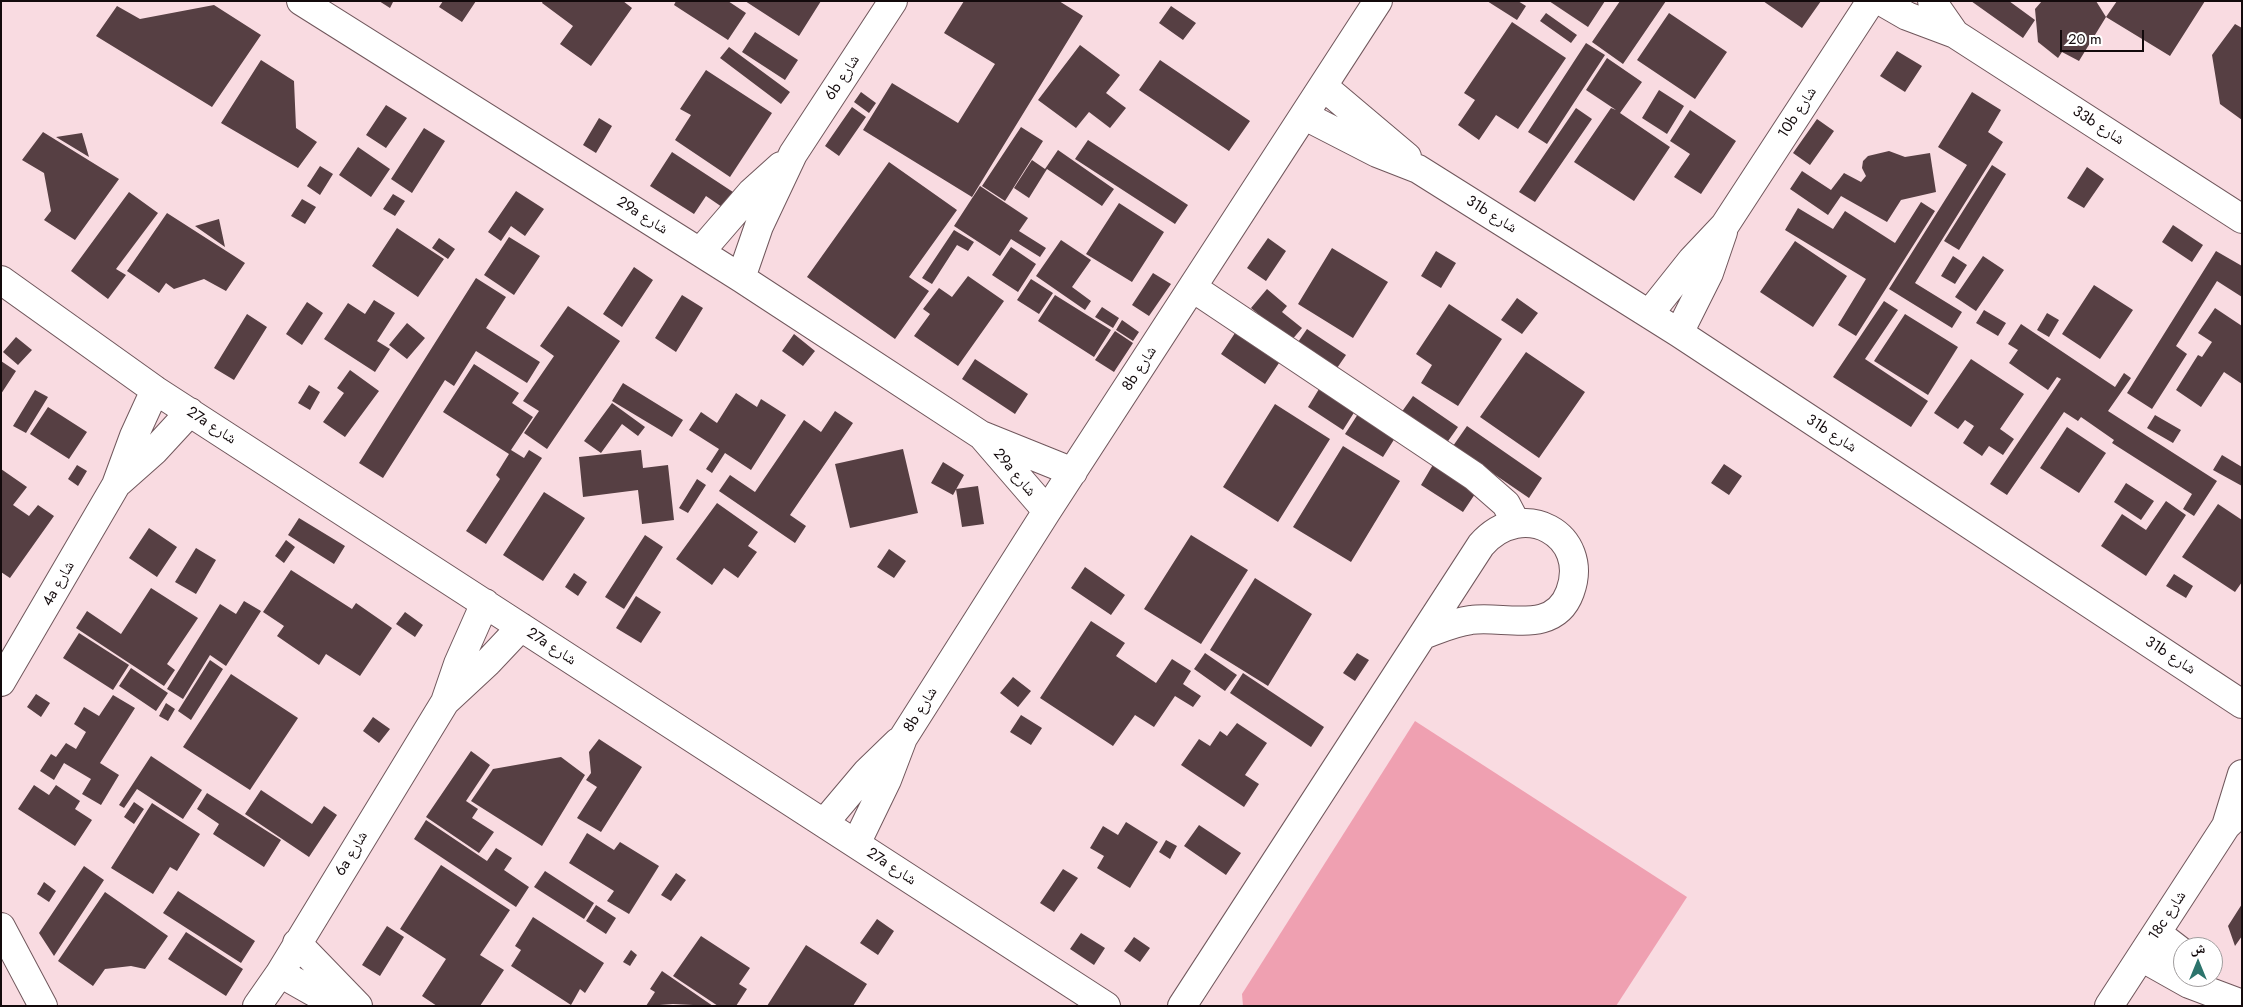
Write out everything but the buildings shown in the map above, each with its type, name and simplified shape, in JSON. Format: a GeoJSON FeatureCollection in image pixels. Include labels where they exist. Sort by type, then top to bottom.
{"type":"FeatureCollection","features":[{"type":"Feature","properties":{"kind":"street","name":"29a شارع"},"geometry":{"type":"LineString","coordinates":[[301,1],[741,278],[982,435],[1072,472]]}},
{"type":"Feature","properties":{"kind":"street","name":"6b شارع"},"geometry":{"type":"LineString","coordinates":[[741,278],[759,226],[793,154],[893,1]]}},
{"type":"Feature","properties":{"kind":"street","name":"8b شارع"},"geometry":{"type":"LineString","coordinates":[[856,844],[887,780],[903,738],[1072,472],[1324,87],[1378,1]]}},
{"type":"Feature","properties":{"kind":"street","name":"10b شارع"},"geometry":{"type":"LineString","coordinates":[[1649,314],[1692,260],[1725,225],[1871,1]]}},
{"type":"Feature","properties":{"kind":"street","name":"33b شارع"},"geometry":{"type":"LineString","coordinates":[[1881,1],[1907,16],[1954,34],[2242,219]]}},
{"type":"Feature","properties":{"kind":"street","name":"33b شارع"},"geometry":{"type":"LineString","coordinates":[[1932,1],[1954,34]]}},
{"type":"Feature","properties":{"kind":"street","name":"31b شارع"},"geometry":{"type":"LineString","coordinates":[[1324,87],[1386,138],[1418,169]]}},
{"type":"Feature","properties":{"kind":"street","name":"31b شارع"},"geometry":{"type":"LineString","coordinates":[[1304,116],[1378,153],[1418,169],[1649,314],[2242,704]]}},
{"type":"Feature","properties":{"kind":"street","name":"6b شارع"},"geometry":{"type":"LineString","coordinates":[[700,252],[751,193],[793,154]]}},
{"type":"Feature","properties":{"kind":"street","name":"10b شارع"},"geometry":{"type":"LineString","coordinates":[[1679,334],[1709,273],[1725,225]]}},
{"type":"Feature","properties":{"kind":"street","name":"27a شارع"},"geometry":{"type":"LineString","coordinates":[[1,280],[155,390],[1106,1006]]}},
{"type":"Feature","properties":{"kind":"street"},"geometry":{"type":"LineString","coordinates":[[1193,288],[1474,476],[1506,504],[1516,523]]}},
{"type":"Feature","properties":{"kind":"street","name":"4a شارع"},"geometry":{"type":"LineString","coordinates":[[1,682],[116,485],[134,436],[155,390]]}},
{"type":"Feature","properties":{"kind":"street","name":"4a شارع"},"geometry":{"type":"LineString","coordinates":[[116,485],[154,451],[190,412]]}},
{"type":"Feature","properties":{"kind":"street","name":"29a شارع"},"geometry":{"type":"LineString","coordinates":[[982,435],[1047,511]]}},
{"type":"Feature","properties":{"kind":"street"},"geometry":{"type":"LineString","coordinates":[[1182,1006],[1481,546],[1502,527],[1516,523],[1532,523],[1547,527],[1569,549],[1574,564],[1574,580],[1569,595],[1560,608],[1547,617],[1527,622],[1473,619],[1424,635]]}},
{"type":"Feature","properties":{"kind":"street","name":"6a شارع"},"geometry":{"type":"LineString","coordinates":[[257,1006],[280,973],[445,702],[458,664],[485,603]]}},
{"type":"Feature","properties":{"kind":"street","name":"6a شارع"},"geometry":{"type":"LineString","coordinates":[[445,702],[488,662],[521,627]]}},
{"type":"Feature","properties":{"kind":"street","name":"8b شارع"},"geometry":{"type":"LineString","coordinates":[[824,823],[867,772],[903,738]]}},
{"type":"Feature","properties":{"kind":"street","name":"18c شارع"},"geometry":{"type":"LineString","coordinates":[[2109,1006],[2234,818],[2242,774]]}},
{"type":"Feature","properties":{"kind":"street"},"geometry":{"type":"LineString","coordinates":[[1,927],[43,1006]]}},
{"type":"Feature","properties":{"kind":"street"},"geometry":{"type":"LineString","coordinates":[[2156,933],[2173,946]]}},
{"type":"Feature","properties":{"kind":"street"},"geometry":{"type":"LineString","coordinates":[[297,943],[358,1006]]}},
{"type":"Feature","properties":{"kind":"street"},"geometry":{"type":"LineString","coordinates":[[2140,957],[2189,984],[2239,1003]]}},
{"type":"Feature","properties":{"kind":"street"},"geometry":{"type":"LineString","coordinates":[[280,973],[326,999],[347,1006]]}},
{"type":"Feature","properties":{"kind":"street"},"geometry":{"type":"LineString","coordinates":[[2223,987],[2239,1003]]}},
{"type":"Feature","properties":{"kind":"shaded area"},"geometry":{"type":"Polygon","coordinates":[[[1415,721],[1687,897],[1616,1006],[1243,1006],[1242,994],[1415,721]]]}}]}
